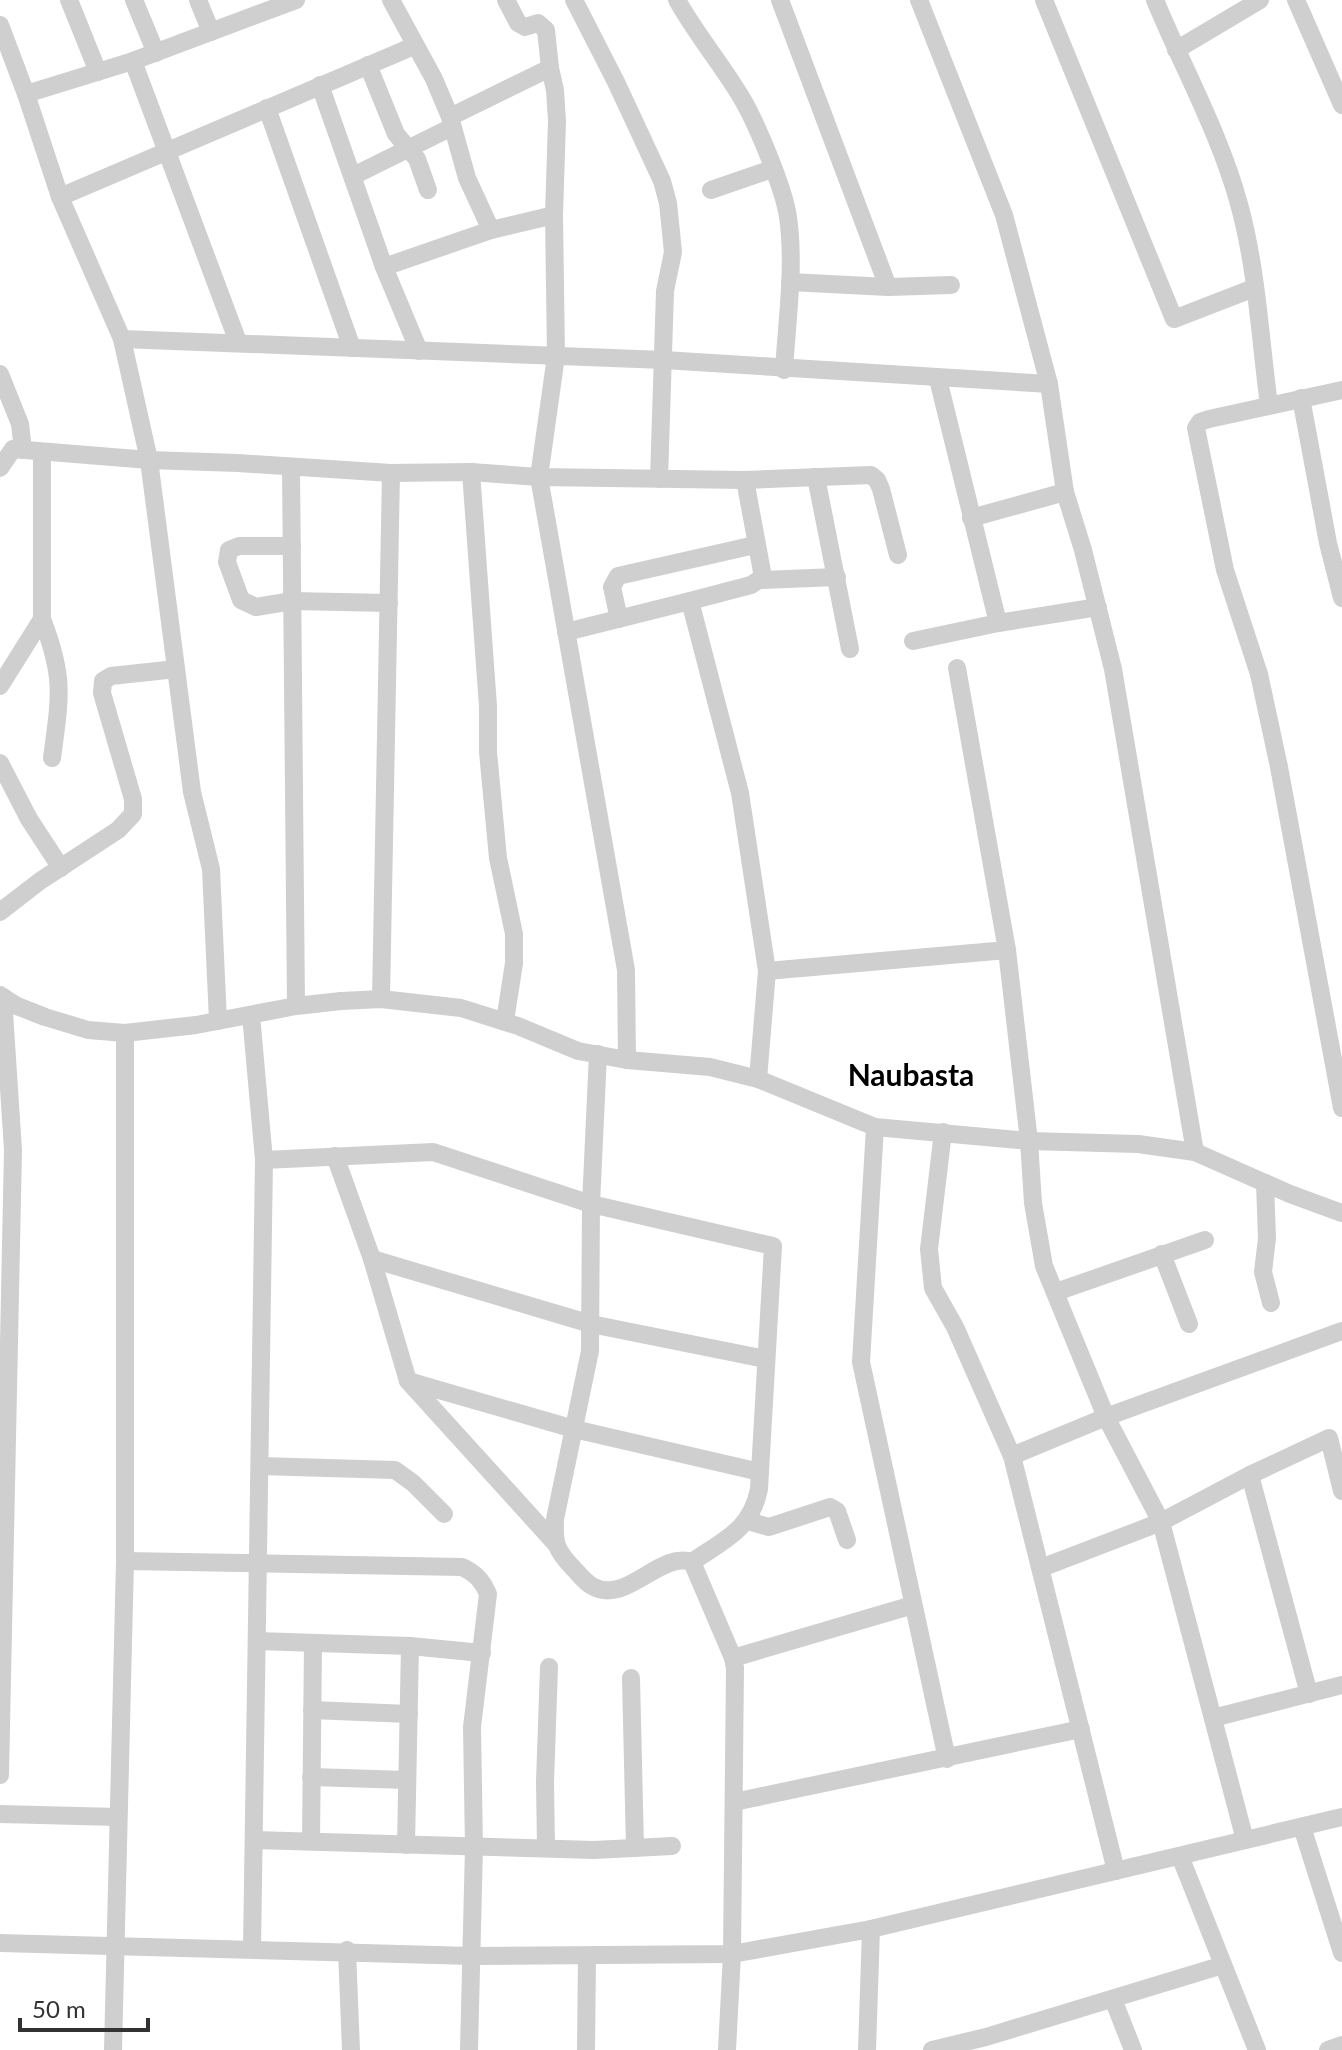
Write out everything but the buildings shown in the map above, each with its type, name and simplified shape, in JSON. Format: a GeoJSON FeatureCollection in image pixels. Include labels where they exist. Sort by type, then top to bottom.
{"type":"FeatureCollection","features":[{"type":"Feature","properties":{"kind":"street"},"geometry":{"type":"LineString","coordinates":[[69,0],[98,72]]}},
{"type":"Feature","properties":{"kind":"street"},"geometry":{"type":"LineString","coordinates":[[134,0],[156,53]]}},
{"type":"Feature","properties":{"kind":"street"},"geometry":{"type":"LineString","coordinates":[[198,0],[211,32]]}},
{"type":"Feature","properties":{"kind":"street"},"geometry":{"type":"LineString","coordinates":[[26,94],[133,61],[211,32],[250,8],[296,0]]}},
{"type":"Feature","properties":{"kind":"street"},"geometry":{"type":"LineString","coordinates":[[391,0],[434,79],[451,122],[467,178],[491,230]]}},
{"type":"Feature","properties":{"kind":"street"},"geometry":{"type":"LineString","coordinates":[[506,0],[522,26],[538,23],[546,30],[555,90],[556,356],[539,477],[626,970],[627,1060]]}},
{"type":"Feature","properties":{"kind":"street"},"geometry":{"type":"LineString","coordinates":[[574,0],[662,181],[668,203],[673,252],[665,291],[659,479]]}},
{"type":"Feature","properties":{"kind":"street"},"geometry":{"type":"LineString","coordinates":[[677,0],[693,29],[746,105],[788,215],[790,282],[784,370]]}},
{"type":"Feature","properties":{"kind":"street"},"geometry":{"type":"LineString","coordinates":[[780,0],[888,287]]}},
{"type":"Feature","properties":{"kind":"street"},"geometry":{"type":"LineString","coordinates":[[919,0],[1004,215],[1049,384],[1065,492],[1113,669],[1195,1152]]}},
{"type":"Feature","properties":{"kind":"street"},"geometry":{"type":"LineString","coordinates":[[1044,0],[1174,319],[1254,288]]}},
{"type":"Feature","properties":{"kind":"street"},"geometry":{"type":"LineString","coordinates":[[1155,0],[1215,135],[1239,201],[1247,234],[1269,405]]}},
{"type":"Feature","properties":{"kind":"street"},"geometry":{"type":"LineString","coordinates":[[1176,50],[1260,0]]}},
{"type":"Feature","properties":{"kind":"street"},"geometry":{"type":"LineString","coordinates":[[1296,0],[1342,105]]}},
{"type":"Feature","properties":{"kind":"street"},"geometry":{"type":"LineString","coordinates":[[0,25],[60,197],[122,339],[149,460],[192,792],[211,869],[218,1021]]}},
{"type":"Feature","properties":{"kind":"street"},"geometry":{"type":"LineString","coordinates":[[60,197],[414,46]]}},
{"type":"Feature","properties":{"kind":"street"},"geometry":{"type":"LineString","coordinates":[[133,61],[238,342]]}},
{"type":"Feature","properties":{"kind":"street"},"geometry":{"type":"LineString","coordinates":[[368,65],[396,134],[417,159],[428,190]]}},
{"type":"Feature","properties":{"kind":"street"},"geometry":{"type":"LineString","coordinates":[[353,176],[550,68]]}},
{"type":"Feature","properties":{"kind":"street"},"geometry":{"type":"LineString","coordinates":[[320,85],[384,267],[419,351]]}},
{"type":"Feature","properties":{"kind":"street"},"geometry":{"type":"LineString","coordinates":[[267,108],[352,348]]}},
{"type":"Feature","properties":{"kind":"street"},"geometry":{"type":"LineString","coordinates":[[711,190],[772,169]]}},
{"type":"Feature","properties":{"kind":"street"},"geometry":{"type":"LineString","coordinates":[[384,267],[491,230],[554,215]]}},
{"type":"Feature","properties":{"kind":"street"},"geometry":{"type":"LineString","coordinates":[[790,282],[888,287],[951,285]]}},
{"type":"Feature","properties":{"kind":"street"},"geometry":{"type":"LineString","coordinates":[[122,339],[664,360],[784,370],[1049,384]]}},
{"type":"Feature","properties":{"kind":"street"},"geometry":{"type":"LineString","coordinates":[[0,374],[20,424],[20,450],[42,619],[55,654],[60,683],[52,758]]}},
{"type":"Feature","properties":{"kind":"street"},"geometry":{"type":"LineString","coordinates":[[938,379],[998,623]]}},
{"type":"Feature","properties":{"kind":"street"},"geometry":{"type":"LineString","coordinates":[[1342,390],[1200,422],[1196,428],[1225,570],[1259,674],[1342,1108]]}},
{"type":"Feature","properties":{"kind":"street"},"geometry":{"type":"LineString","coordinates":[[1301,398],[1328,543],[1342,598]]}},
{"type":"Feature","properties":{"kind":"street"},"geometry":{"type":"LineString","coordinates":[[0,468],[20,450],[391,473],[471,472],[539,477],[745,480],[874,477],[881,489],[898,555]]}},
{"type":"Feature","properties":{"kind":"street"},"geometry":{"type":"LineString","coordinates":[[291,467],[296,1006]]}},
{"type":"Feature","properties":{"kind":"street"},"geometry":{"type":"LineString","coordinates":[[471,472],[488,706],[488,752],[498,858],[514,934],[514,963],[505,1021]]}},
{"type":"Feature","properties":{"kind":"street"},"geometry":{"type":"LineString","coordinates":[[381,999],[391,473]]}},
{"type":"Feature","properties":{"kind":"street"},"geometry":{"type":"LineString","coordinates":[[816,477],[850,649]]}},
{"type":"Feature","properties":{"kind":"street"},"geometry":{"type":"LineString","coordinates":[[745,480],[762,570],[761,580]]}},
{"type":"Feature","properties":{"kind":"street"},"geometry":{"type":"LineString","coordinates":[[971,518],[1065,492]]}},
{"type":"Feature","properties":{"kind":"street"},"geometry":{"type":"LineString","coordinates":[[619,619],[612,587],[618,576],[755,545]]}},
{"type":"Feature","properties":{"kind":"street"},"geometry":{"type":"LineString","coordinates":[[292,546],[233,546],[229,550],[227,562],[245,604],[256,607],[292,601],[389,603]]}},
{"type":"Feature","properties":{"kind":"street"},"geometry":{"type":"LineString","coordinates":[[566,632],[761,580],[837,577]]}},
{"type":"Feature","properties":{"kind":"street"},"geometry":{"type":"LineString","coordinates":[[690,601],[740,793],[767,971],[758,1079]]}},
{"type":"Feature","properties":{"kind":"street"},"geometry":{"type":"LineString","coordinates":[[913,641],[1098,607]]}},
{"type":"Feature","properties":{"kind":"street"},"geometry":{"type":"LineString","coordinates":[[0,686],[42,619]]}},
{"type":"Feature","properties":{"kind":"street"},"geometry":{"type":"LineString","coordinates":[[957,668],[1007,950],[1033,1203],[1044,1266],[1106,1417],[1161,1522],[1245,1840]]}},
{"type":"Feature","properties":{"kind":"street"},"geometry":{"type":"LineString","coordinates":[[0,912],[118,830],[133,814],[133,799],[102,693],[103,681],[111,676],[176,669]]}},
{"type":"Feature","properties":{"kind":"street"},"geometry":{"type":"LineString","coordinates":[[0,763],[29,819],[61,868]]}},
{"type":"Feature","properties":{"kind":"street"},"geometry":{"type":"LineString","coordinates":[[767,971],[1007,950]]}},
{"type":"Feature","properties":{"kind":"street"},"geometry":{"type":"LineString","coordinates":[[0,1775],[6,1321],[13,1150],[1,997],[45,1017],[88,1030],[125,1033],[218,1021],[296,1006],[381,999],[461,1008],[505,1021],[578,1051],[627,1060],[710,1067],[758,1079],[875,1127],[1029,1141],[1138,1144],[1195,1152],[1342,1213]]}},
{"type":"Feature","properties":{"kind":"street"},"geometry":{"type":"LineString","coordinates":[[251,1015],[264,1160],[252,1948]]}},
{"type":"Feature","properties":{"kind":"street"},"geometry":{"type":"LineString","coordinates":[[113,2050],[125,1561],[125,1033]]}},
{"type":"Feature","properties":{"kind":"street"},"geometry":{"type":"LineString","coordinates":[[555,1543],[555,1519],[590,1351],[591,1204],[598,1054]]}},
{"type":"Feature","properties":{"kind":"street"},"geometry":{"type":"LineString","coordinates":[[875,1127],[861,1362],[947,1759]]}},
{"type":"Feature","properties":{"kind":"street"},"geometry":{"type":"LineString","coordinates":[[943,1132],[929,1249],[933,1288],[955,1327],[1012,1456],[1116,1871]]}},
{"type":"Feature","properties":{"kind":"street"},"geometry":{"type":"LineString","coordinates":[[264,1160],[335,1156],[433,1152],[591,1204],[773,1246],[760,1472],[755,1507],[748,1521],[692,1562],[679,1560],[623,1587],[605,1590],[590,1585],[408,1381],[372,1259],[335,1156]]}},
{"type":"Feature","properties":{"kind":"street"},"geometry":{"type":"LineString","coordinates":[[1265,1183],[1267,1238],[1263,1272],[1271,1303]]}},
{"type":"Feature","properties":{"kind":"street"},"geometry":{"type":"LineString","coordinates":[[1056,1292],[1205,1240]]}},
{"type":"Feature","properties":{"kind":"street"},"geometry":{"type":"LineString","coordinates":[[1162,1254],[1189,1324]]}},
{"type":"Feature","properties":{"kind":"street"},"geometry":{"type":"LineString","coordinates":[[372,1259],[591,1324],[765,1359]]}},
{"type":"Feature","properties":{"kind":"street"},"geometry":{"type":"LineString","coordinates":[[1012,1456],[1106,1417],[1342,1331]]}},
{"type":"Feature","properties":{"kind":"street"},"geometry":{"type":"LineString","coordinates":[[408,1381],[574,1429],[760,1472]]}},
{"type":"Feature","properties":{"kind":"street"},"geometry":{"type":"LineString","coordinates":[[1041,1568],[1161,1522],[1335,1435],[1342,1491]]}},
{"type":"Feature","properties":{"kind":"street"},"geometry":{"type":"LineString","coordinates":[[260,1466],[395,1470],[444,1514]]}},
{"type":"Feature","properties":{"kind":"street"},"geometry":{"type":"LineString","coordinates":[[1250,1475],[1309,1694]]}},
{"type":"Feature","properties":{"kind":"street"},"geometry":{"type":"LineString","coordinates":[[748,1521],[769,1527],[830,1507],[837,1511],[847,1540]]}},
{"type":"Feature","properties":{"kind":"street"},"geometry":{"type":"LineString","coordinates":[[125,1561],[462,1567],[478,1577],[488,1594],[472,1727],[474,1847],[469,2050]]}},
{"type":"Feature","properties":{"kind":"street"},"geometry":{"type":"LineString","coordinates":[[692,1562],[735,1668],[732,1954],[727,2050]]}},
{"type":"Feature","properties":{"kind":"street"},"geometry":{"type":"LineString","coordinates":[[733,1658],[913,1605]]}},
{"type":"Feature","properties":{"kind":"street"},"geometry":{"type":"LineString","coordinates":[[257,1641],[410,1646],[482,1653]]}},
{"type":"Feature","properties":{"kind":"street"},"geometry":{"type":"LineString","coordinates":[[311,1841],[313,1643]]}},
{"type":"Feature","properties":{"kind":"street"},"geometry":{"type":"LineString","coordinates":[[406,1845],[410,1646]]}},
{"type":"Feature","properties":{"kind":"street"},"geometry":{"type":"LineString","coordinates":[[546,1848],[549,1667]]}},
{"type":"Feature","properties":{"kind":"street"},"geometry":{"type":"LineString","coordinates":[[631,1678],[635,1848]]}},
{"type":"Feature","properties":{"kind":"street"},"geometry":{"type":"LineString","coordinates":[[1213,1718],[1342,1685]]}},
{"type":"Feature","properties":{"kind":"street"},"geometry":{"type":"LineString","coordinates":[[312,1710],[409,1714]]}},
{"type":"Feature","properties":{"kind":"street"},"geometry":{"type":"LineString","coordinates":[[734,1802],[1081,1729]]}},
{"type":"Feature","properties":{"kind":"street"},"geometry":{"type":"LineString","coordinates":[[311,1777],[407,1780]]}},
{"type":"Feature","properties":{"kind":"street"},"geometry":{"type":"LineString","coordinates":[[0,1814],[118,1817]]}},
{"type":"Feature","properties":{"kind":"street"},"geometry":{"type":"LineString","coordinates":[[0,1943],[347,1950],[472,1956],[732,1954],[871,1929],[1342,1817]]}},
{"type":"Feature","properties":{"kind":"street"},"geometry":{"type":"LineString","coordinates":[[1302,1827],[1342,1953]]}},
{"type":"Feature","properties":{"kind":"street"},"geometry":{"type":"LineString","coordinates":[[254,1840],[594,1850],[672,1846]]}},
{"type":"Feature","properties":{"kind":"street"},"geometry":{"type":"LineString","coordinates":[[1180,1856],[1257,2050]]}},
{"type":"Feature","properties":{"kind":"street"},"geometry":{"type":"LineString","coordinates":[[867,2050],[871,1929]]}},
{"type":"Feature","properties":{"kind":"street"},"geometry":{"type":"LineString","coordinates":[[347,1950],[351,2050]]}},
{"type":"Feature","properties":{"kind":"street"},"geometry":{"type":"LineString","coordinates":[[586,2050],[587,1956]]}},
{"type":"Feature","properties":{"kind":"street"},"geometry":{"type":"LineString","coordinates":[[932,2050],[986,2044],[1113,1999],[1223,1965]]}},
{"type":"Feature","properties":{"kind":"street"},"geometry":{"type":"LineString","coordinates":[[1113,1999],[1133,2050]]}},
{"type":"Feature","properties":{"kind":"street"},"geometry":{"type":"LineString","coordinates":[[1328,2050],[1342,2045]]}},
{"type":"Feature","properties":{"kind":"district","name":"Naubasta"},"geometry":{"type":"Point","coordinates":[911,1076]}}]}
